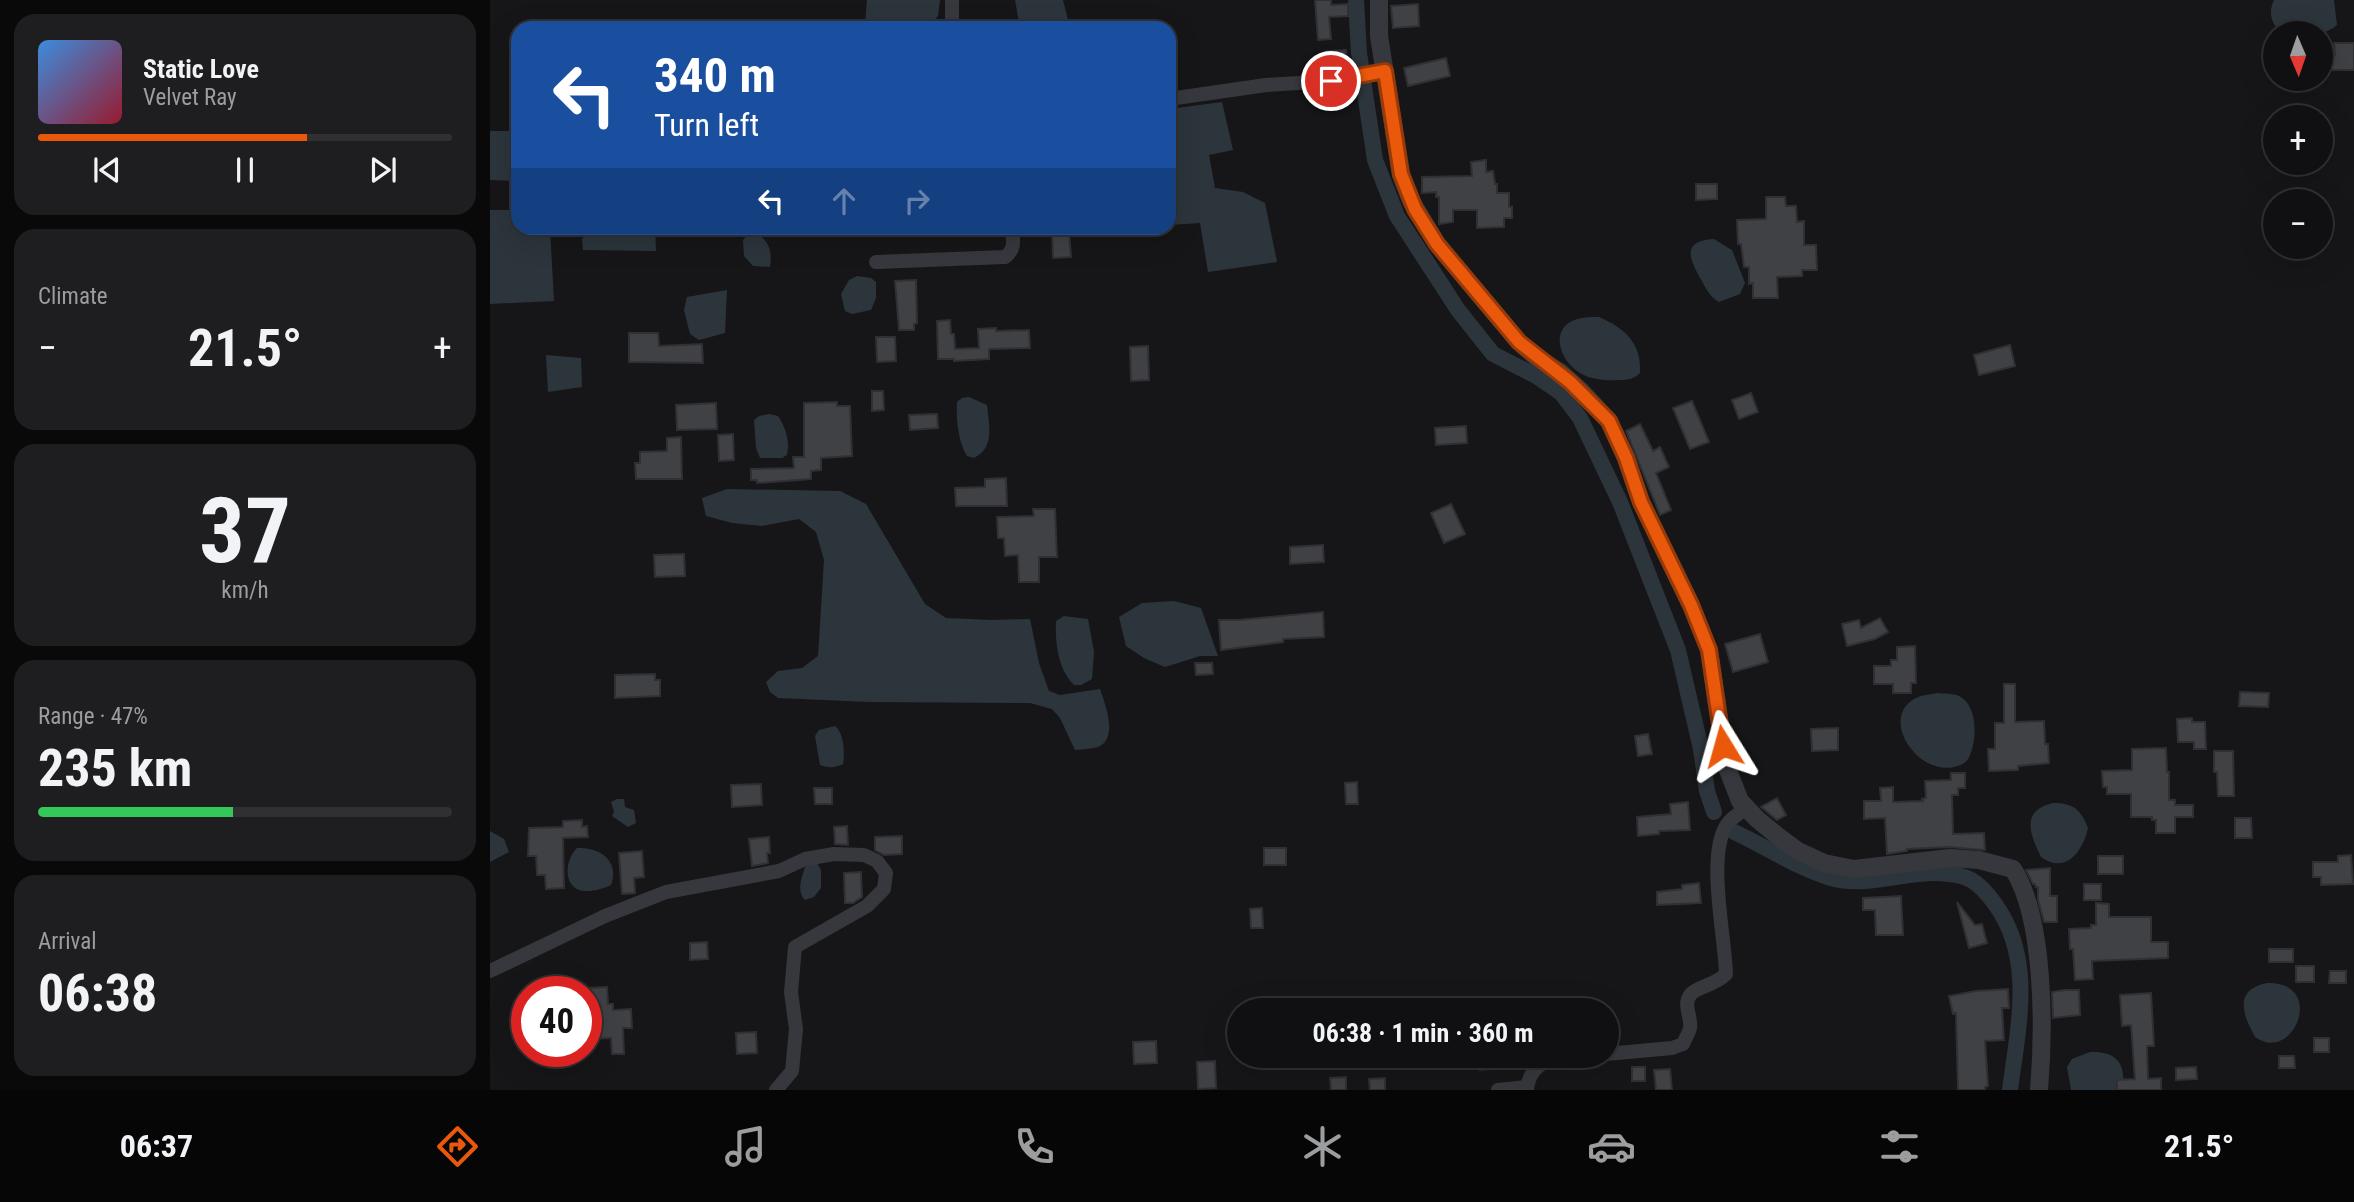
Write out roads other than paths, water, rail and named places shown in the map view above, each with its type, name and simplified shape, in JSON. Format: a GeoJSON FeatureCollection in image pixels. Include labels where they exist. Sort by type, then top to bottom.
{"type":"FeatureCollection","features":[{"type":"Feature","properties":{"kind":"street"},"geometry":{"type":"LineString","coordinates":[[952,0],[953,21]]}},
{"type":"Feature","properties":{"kind":"street"},"geometry":{"type":"LineString","coordinates":[[1379,0],[1379,36],[1401,174],[1415,209],[1437,244],[1519,342],[1567,378],[1609,421],[1626,458],[1641,502],[1691,605],[1709,650],[1726,765],[1740,801],[1756,820],[1779,837],[1798,851],[1824,863],[1854,869],[1950,858],[1979,860],[2013,869],[2023,884],[2036,941],[2042,1038],[2039,1090]]}},
{"type":"Feature","properties":{"kind":"street"},"geometry":{"type":"LineString","coordinates":[[1176,98],[1266,85],[1331,81],[1385,71]]}},
{"type":"Feature","properties":{"kind":"street"},"geometry":{"type":"LineString","coordinates":[[876,262],[1004,257],[1010,253],[1014,244],[1013,235]]}},
{"type":"Feature","properties":{"kind":"street"},"geometry":{"type":"LineString","coordinates":[[1619,1053],[1672,1048],[1683,1044],[1690,1028],[1687,1002],[1689,997],[1698,989],[1711,986],[1726,974],[1721,929],[1718,847],[1733,817],[1746,808]]}},
{"type":"Feature","properties":{"kind":"street"},"geometry":{"type":"LineString","coordinates":[[490,971],[605,916],[666,892],[779,870],[805,859],[864,855],[877,861],[886,873],[884,890],[867,906],[795,947],[791,992],[796,1029],[792,1071],[776,1090]]}},
{"type":"Feature","properties":{"kind":"street"},"geometry":{"type":"LineString","coordinates":[[1499,1090],[1527,1089],[1539,1068]]}},
{"type":"Feature","properties":{"kind":"waterway"},"geometry":{"type":"LineString","coordinates":[[1356,0],[1359,53],[1375,160],[1397,216],[1458,310],[1493,354],[1536,376],[1561,393],[1580,418],[1620,502],[1678,650],[1701,749],[1707,791],[1714,812]]}},
{"type":"Feature","properties":{"kind":"waterway"},"geometry":{"type":"LineString","coordinates":[[1734,832],[1794,863],[1844,881],[1871,881],[1924,873],[1947,874],[1964,877],[1983,889],[2007,925],[2019,970],[2019,1018],[2010,1090]]}}]}
